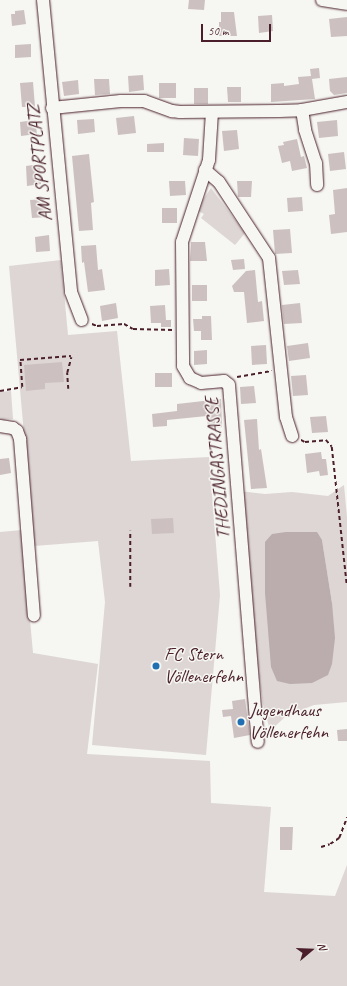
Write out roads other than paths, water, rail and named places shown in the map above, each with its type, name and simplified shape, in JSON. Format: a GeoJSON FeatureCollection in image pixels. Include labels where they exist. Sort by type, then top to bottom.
{"type":"FeatureCollection","features":[{"type":"Feature","properties":{"kind":"street","name":"AM SPORTPLATZ"},"geometry":{"type":"LineString","coordinates":[[43,0],[70,292],[82,320]]}},
{"type":"Feature","properties":{"kind":"street"},"geometry":{"type":"LineString","coordinates":[[322,0],[347,4]]}},
{"type":"Feature","properties":{"kind":"street"},"geometry":{"type":"LineString","coordinates":[[52,108],[121,101],[144,101],[172,111],[212,112],[302,110],[347,102]]}},
{"type":"Feature","properties":{"kind":"street"},"geometry":{"type":"LineString","coordinates":[[302,110],[305,130],[316,163],[317,185]]}},
{"type":"Feature","properties":{"kind":"street","name":"THEDINGASTRASSE"},"geometry":{"type":"LineString","coordinates":[[212,112],[211,150],[182,242],[183,366],[190,378],[201,383],[227,382],[229,388],[258,742]]}},
{"type":"Feature","properties":{"kind":"street"},"geometry":{"type":"LineString","coordinates":[[205,170],[219,182],[269,258],[286,417],[292,436]]}},
{"type":"Feature","properties":{"kind":"street"},"geometry":{"type":"LineString","coordinates":[[0,426],[13,428],[17,432],[20,439],[34,614]]}},
{"type":"Feature","properties":{"kind":"place","name":"FC Stern Völlenerfehn"},"geometry":{"type":"Point","coordinates":[156,666]}},
{"type":"Feature","properties":{"kind":"place","name":"Jugendhaus Völlenerfehn"},"geometry":{"type":"Point","coordinates":[241,722]}}]}
